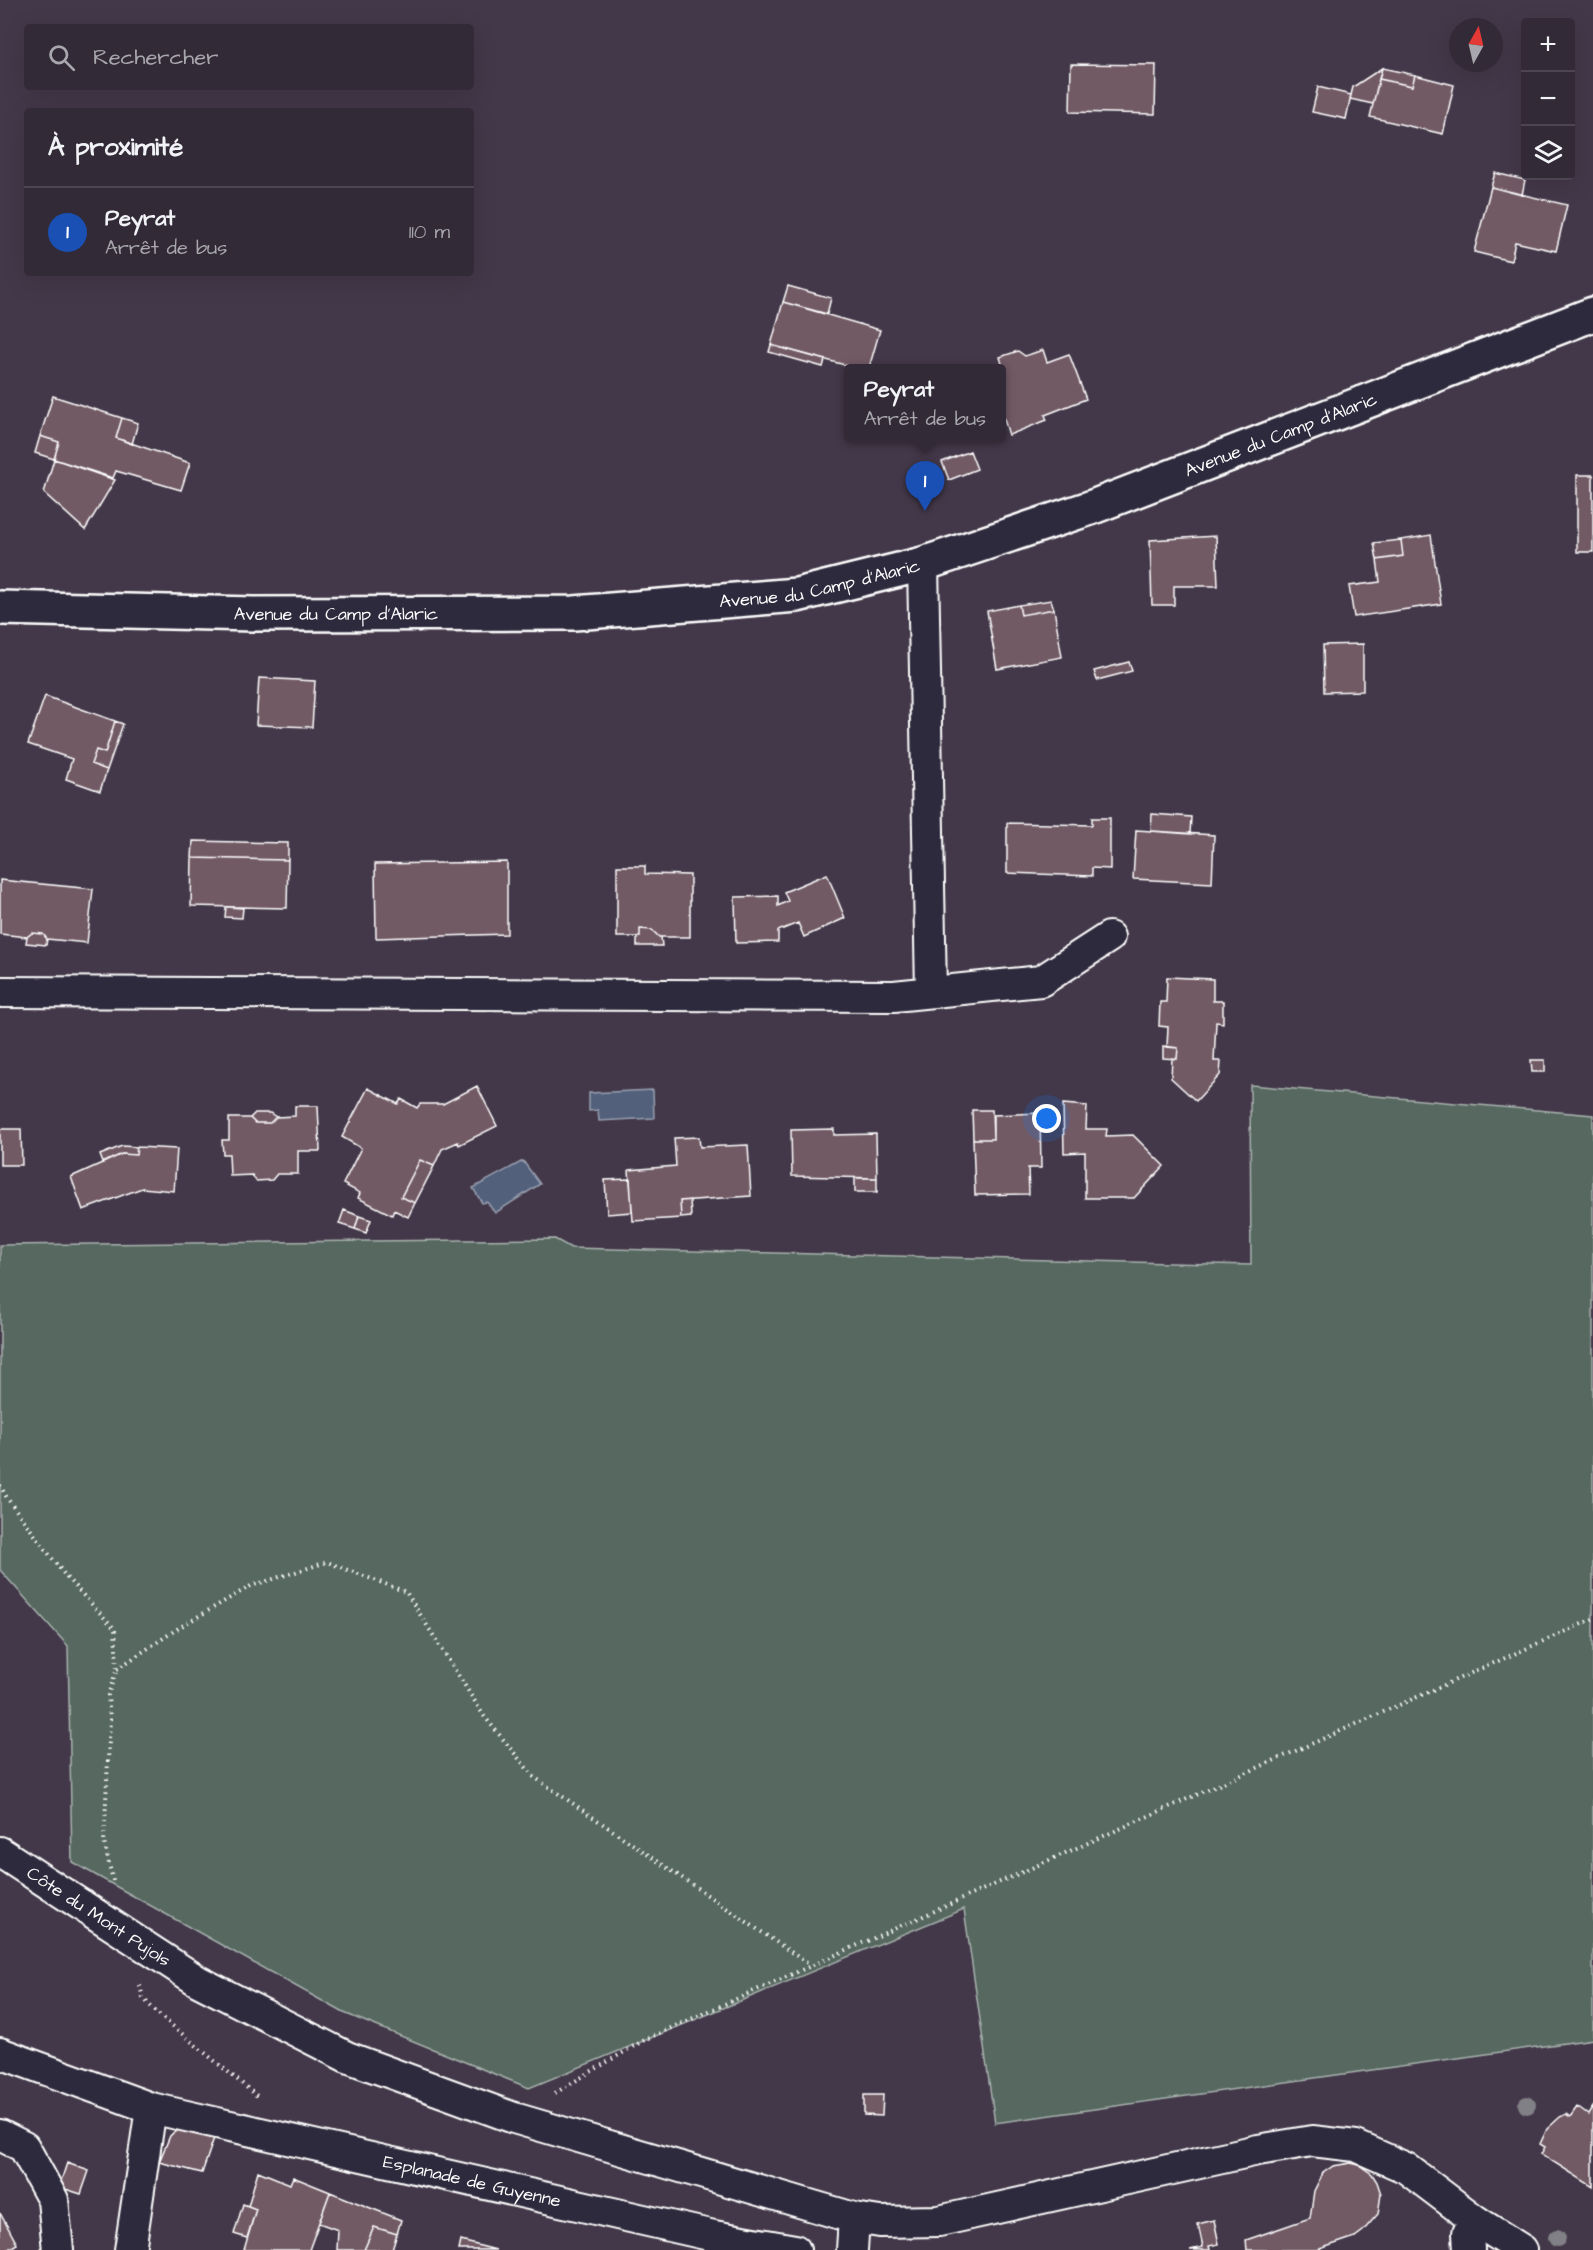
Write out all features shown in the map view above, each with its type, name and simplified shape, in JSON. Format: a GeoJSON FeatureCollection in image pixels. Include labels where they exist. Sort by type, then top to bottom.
{"type":"FeatureCollection","features":[{"type":"Feature","properties":{"kind":"main road","name":"Avenue du Camp d'Alaric"},"geometry":{"type":"LineString","coordinates":[[0,608],[254,614],[574,613],[797,595],[922,564],[1090,508],[1593,314]]}},
{"type":"Feature","properties":{"kind":"street"},"geometry":{"type":"LineString","coordinates":[[922,564],[931,992]]}},
{"type":"Feature","properties":{"kind":"street"},"geometry":{"type":"LineString","coordinates":[[0,992],[894,996],[1041,981],[1109,937]]}},
{"type":"Feature","properties":{"kind":"street","name":"Côte du Mont Pujols"},"geometry":{"type":"LineString","coordinates":[[0,1852],[198,1982],[347,2057],[514,2118],[854,2218],[880,2222],[939,2221],[1258,2150],[1312,2141],[1356,2146],[1406,2168],[1476,2221],[1522,2250]]}},
{"type":"Feature","properties":{"kind":"street","name":"Esplanade de Guyenne"},"geometry":{"type":"LineString","coordinates":[[0,2053],[151,2108],[714,2236],[795,2250]]}},
{"type":"Feature","properties":{"kind":"street"},"geometry":{"type":"LineString","coordinates":[[130,2250],[151,2108]]}},
{"type":"Feature","properties":{"kind":"street"},"geometry":{"type":"LineString","coordinates":[[0,2135],[24,2147],[53,2200],[58,2250]]}},
{"type":"Feature","properties":{"kind":"street"},"geometry":{"type":"LineString","coordinates":[[852,2250],[854,2218]]}},
{"type":"Feature","properties":{"kind":"street"},"geometry":{"type":"LineString","coordinates":[[1469,2250],[1468,2233],[1476,2221]]}},
{"type":"Feature","properties":{"kind":"path"},"geometry":{"type":"LineString","coordinates":[[0,1485],[7,1498],[66,1578],[115,1629],[117,1669],[108,1695],[110,1720],[104,1842],[143,1998],[264,2103]]}},
{"type":"Feature","properties":{"kind":"path"},"geometry":{"type":"LineString","coordinates":[[117,1669],[180,1627],[251,1586],[327,1562],[406,1592],[484,1716],[534,1778],[810,1965]]}},
{"type":"Feature","properties":{"kind":"path"},"geometry":{"type":"LineString","coordinates":[[514,2118],[646,2039],[1593,1619]]}},
{"type":"Feature","properties":{"kind":"green space"},"geometry":{"type":"Polygon","coordinates":[[[1250,1085],[1593,1115],[1593,2039],[995,2123],[964,1909],[529,2088],[344,2013],[72,1862],[68,1646],[0,1570],[0,1245],[555,1239],[571,1248],[1251,1265],[1250,1085]]]}},
{"type":"Feature","properties":{"kind":"water"},"geometry":{"type":"Polygon","coordinates":[[[653,1090],[654,1118],[599,1121],[598,1110],[589,1111],[589,1093],[653,1090]]]}},
{"type":"Feature","properties":{"kind":"water"},"geometry":{"type":"Polygon","coordinates":[[[523,1161],[540,1184],[495,1213],[487,1202],[482,1203],[473,1188],[523,1161]]]}},
{"type":"Feature","properties":{"kind":"building"},"geometry":{"type":"Polygon","coordinates":[[[1071,64],[1156,65],[1155,114],[1070,112],[1071,64]]]}},
{"type":"Feature","properties":{"kind":"building"},"geometry":{"type":"Polygon","coordinates":[[[1382,68],[1415,75],[1412,86],[1379,79],[1382,68]]]}},
{"type":"Feature","properties":{"kind":"building"},"geometry":{"type":"Polygon","coordinates":[[[1382,68],[1373,104],[1350,99],[1353,87],[1382,68]]]}},
{"type":"Feature","properties":{"kind":"building"},"geometry":{"type":"Polygon","coordinates":[[[1415,75],[1454,85],[1443,134],[1370,117],[1379,79],[1412,86],[1415,75]]]}},
{"type":"Feature","properties":{"kind":"building"},"geometry":{"type":"Polygon","coordinates":[[[1318,87],[1351,95],[1346,119],[1312,112],[1318,87]]]}},
{"type":"Feature","properties":{"kind":"building"},"geometry":{"type":"Polygon","coordinates":[[[1495,173],[1525,180],[1522,195],[1491,187],[1495,173]]]}},
{"type":"Feature","properties":{"kind":"building"},"geometry":{"type":"Polygon","coordinates":[[[1491,187],[1567,205],[1556,251],[1515,242],[1511,261],[1474,252],[1491,187]]]}},
{"type":"Feature","properties":{"kind":"building"},"geometry":{"type":"Polygon","coordinates":[[[788,286],[831,298],[827,314],[783,302],[788,286]]]}},
{"type":"Feature","properties":{"kind":"building"},"geometry":{"type":"Polygon","coordinates":[[[783,302],[880,330],[870,364],[844,365],[771,345],[783,302]]]}},
{"type":"Feature","properties":{"kind":"building"},"geometry":{"type":"Polygon","coordinates":[[[771,345],[825,360],[823,367],[769,352],[771,345]]]}},
{"type":"Feature","properties":{"kind":"building"},"geometry":{"type":"Polygon","coordinates":[[[1043,350],[1047,362],[1069,354],[1086,399],[1045,415],[1047,420],[1009,435],[1006,426],[1006,364],[1002,364],[1000,357],[1018,351],[1025,356],[1043,350]]]}},
{"type":"Feature","properties":{"kind":"building"},"geometry":{"type":"Polygon","coordinates":[[[53,396],[122,418],[116,438],[190,463],[181,490],[116,471],[113,478],[54,459],[59,442],[40,436],[53,396]]]}},
{"type":"Feature","properties":{"kind":"building"},"geometry":{"type":"Polygon","coordinates":[[[122,418],[138,423],[132,444],[116,438],[122,418]]]}},
{"type":"Feature","properties":{"kind":"building"},"geometry":{"type":"Polygon","coordinates":[[[40,436],[59,442],[54,459],[35,453],[40,436]]]}},
{"type":"Feature","properties":{"kind":"building"},"geometry":{"type":"Polygon","coordinates":[[[970,451],[977,469],[949,480],[942,462],[970,451]]]}},
{"type":"Feature","properties":{"kind":"building"},"geometry":{"type":"Polygon","coordinates":[[[54,459],[115,480],[85,530],[44,493],[54,459]]]}},
{"type":"Feature","properties":{"kind":"building"},"geometry":{"type":"Polygon","coordinates":[[[1577,475],[1593,475],[1593,552],[1577,552],[1577,475]]]}},
{"type":"Feature","properties":{"kind":"building"},"geometry":{"type":"Polygon","coordinates":[[[1431,535],[1441,604],[1354,617],[1349,586],[1380,582],[1377,560],[1403,556],[1401,540],[1431,535]]]}},
{"type":"Feature","properties":{"kind":"building"},"geometry":{"type":"Polygon","coordinates":[[[1216,536],[1218,586],[1174,586],[1174,605],[1152,605],[1150,540],[1216,536]]]}},
{"type":"Feature","properties":{"kind":"building"},"geometry":{"type":"Polygon","coordinates":[[[1401,540],[1403,556],[1377,560],[1374,543],[1401,540]]]}},
{"type":"Feature","properties":{"kind":"building"},"geometry":{"type":"Polygon","coordinates":[[[1051,600],[1054,609],[1021,615],[1019,605],[1051,600]]]}},
{"type":"Feature","properties":{"kind":"building"},"geometry":{"type":"Polygon","coordinates":[[[1019,605],[1021,615],[1054,609],[1062,657],[997,669],[987,611],[1019,605]]]}},
{"type":"Feature","properties":{"kind":"building"},"geometry":{"type":"Polygon","coordinates":[[[1363,644],[1363,691],[1324,692],[1323,645],[1363,644]]]}},
{"type":"Feature","properties":{"kind":"building"},"geometry":{"type":"Polygon","coordinates":[[[1129,662],[1132,671],[1097,680],[1094,671],[1129,662]]]}},
{"type":"Feature","properties":{"kind":"building"},"geometry":{"type":"Polygon","coordinates":[[[259,678],[315,681],[312,727],[256,725],[259,678]]]}},
{"type":"Feature","properties":{"kind":"building"},"geometry":{"type":"Polygon","coordinates":[[[45,696],[115,721],[105,753],[96,750],[91,764],[107,770],[100,791],[66,779],[72,759],[28,744],[45,696]]]}},
{"type":"Feature","properties":{"kind":"building"},"geometry":{"type":"Polygon","coordinates":[[[115,721],[123,724],[107,770],[91,764],[96,750],[105,753],[115,721]]]}},
{"type":"Feature","properties":{"kind":"building"},"geometry":{"type":"Polygon","coordinates":[[[1152,814],[1191,817],[1190,834],[1151,831],[1152,814]]]}},
{"type":"Feature","properties":{"kind":"building"},"geometry":{"type":"Polygon","coordinates":[[[1092,818],[1110,818],[1110,869],[1092,868],[1092,876],[1007,873],[1007,823],[1092,825],[1092,818]]]}},
{"type":"Feature","properties":{"kind":"building"},"geometry":{"type":"Polygon","coordinates":[[[1136,830],[1214,835],[1212,883],[1133,879],[1136,830]]]}},
{"type":"Feature","properties":{"kind":"building"},"geometry":{"type":"Polygon","coordinates":[[[193,841],[288,843],[288,860],[192,858],[193,841]]]}},
{"type":"Feature","properties":{"kind":"building"},"geometry":{"type":"Polygon","coordinates":[[[192,858],[288,860],[287,908],[191,906],[192,858]]]}},
{"type":"Feature","properties":{"kind":"building"},"geometry":{"type":"Polygon","coordinates":[[[507,862],[507,934],[376,938],[375,864],[507,862]]]}},
{"type":"Feature","properties":{"kind":"building"},"geometry":{"type":"Polygon","coordinates":[[[617,866],[645,866],[645,874],[690,875],[690,937],[659,937],[652,930],[640,929],[640,937],[617,937],[617,866]]]}},
{"type":"Feature","properties":{"kind":"building"},"geometry":{"type":"Polygon","coordinates":[[[827,874],[845,918],[804,937],[798,923],[778,931],[778,942],[736,943],[735,897],[778,896],[778,906],[788,901],[784,892],[827,874]]]}},
{"type":"Feature","properties":{"kind":"building"},"geometry":{"type":"Polygon","coordinates":[[[0,880],[93,889],[87,943],[47,939],[43,934],[32,933],[27,937],[0,934],[0,880]]]}},
{"type":"Feature","properties":{"kind":"building"},"geometry":{"type":"Polygon","coordinates":[[[226,907],[243,908],[242,918],[225,917],[226,907]]]}},
{"type":"Feature","properties":{"kind":"building"},"geometry":{"type":"Polygon","coordinates":[[[640,929],[652,930],[661,937],[662,946],[637,946],[640,929]]]}},
{"type":"Feature","properties":{"kind":"building"},"geometry":{"type":"Polygon","coordinates":[[[32,933],[43,934],[47,939],[46,945],[26,943],[27,937],[32,933]]]}},
{"type":"Feature","properties":{"kind":"building"},"geometry":{"type":"Polygon","coordinates":[[[1167,977],[1213,979],[1213,1001],[1223,1001],[1223,1023],[1216,1022],[1214,1061],[1221,1061],[1220,1075],[1196,1101],[1171,1078],[1172,1058],[1177,1059],[1178,1048],[1167,1047],[1168,1027],[1159,1026],[1160,1002],[1166,1002],[1167,977]]]}},
{"type":"Feature","properties":{"kind":"building"},"geometry":{"type":"Polygon","coordinates":[[[1163,1046],[1178,1048],[1177,1059],[1163,1058],[1163,1046]]]}},
{"type":"Feature","properties":{"kind":"building"},"geometry":{"type":"Polygon","coordinates":[[[1531,1060],[1545,1060],[1545,1072],[1532,1072],[1531,1060]]]}},
{"type":"Feature","properties":{"kind":"building"},"geometry":{"type":"Polygon","coordinates":[[[477,1086],[497,1126],[459,1145],[458,1142],[442,1149],[434,1166],[420,1160],[401,1197],[415,1203],[408,1217],[394,1210],[392,1215],[358,1198],[360,1193],[343,1184],[361,1148],[342,1137],[368,1088],[398,1104],[401,1099],[417,1108],[420,1104],[443,1104],[477,1086]]]}},
{"type":"Feature","properties":{"kind":"building"},"geometry":{"type":"Polygon","coordinates":[[[1063,1104],[1087,1106],[1086,1129],[1107,1129],[1106,1136],[1133,1135],[1164,1166],[1134,1198],[1085,1198],[1085,1152],[1064,1153],[1063,1104]]]}},
{"type":"Feature","properties":{"kind":"building"},"geometry":{"type":"Polygon","coordinates":[[[295,1106],[318,1106],[320,1151],[298,1151],[298,1174],[277,1174],[272,1180],[256,1181],[252,1175],[230,1176],[229,1154],[223,1154],[222,1140],[229,1140],[229,1118],[250,1118],[255,1123],[270,1123],[276,1117],[295,1116],[295,1106]]]}},
{"type":"Feature","properties":{"kind":"building"},"geometry":{"type":"Polygon","coordinates":[[[972,1110],[992,1110],[993,1139],[973,1139],[972,1110]]]}},
{"type":"Feature","properties":{"kind":"building"},"geometry":{"type":"Polygon","coordinates":[[[255,1113],[270,1113],[276,1117],[270,1123],[255,1123],[250,1118],[255,1113]]]}},
{"type":"Feature","properties":{"kind":"building"},"geometry":{"type":"Polygon","coordinates":[[[1040,1113],[1041,1168],[1028,1168],[1029,1194],[975,1195],[973,1139],[993,1139],[993,1115],[1040,1113]]]}},
{"type":"Feature","properties":{"kind":"building"},"geometry":{"type":"Polygon","coordinates":[[[0,1129],[21,1129],[22,1165],[0,1165],[0,1129]]]}},
{"type":"Feature","properties":{"kind":"building"},"geometry":{"type":"Polygon","coordinates":[[[834,1129],[834,1135],[876,1134],[877,1178],[792,1176],[791,1130],[834,1129]]]}},
{"type":"Feature","properties":{"kind":"building"},"geometry":{"type":"Polygon","coordinates":[[[699,1137],[700,1147],[748,1145],[751,1196],[680,1201],[681,1218],[633,1221],[629,1170],[676,1166],[674,1138],[699,1137]]]}},
{"type":"Feature","properties":{"kind":"building"},"geometry":{"type":"Polygon","coordinates":[[[122,1146],[137,1147],[136,1155],[122,1154],[103,1163],[100,1155],[122,1146]]]}},
{"type":"Feature","properties":{"kind":"building"},"geometry":{"type":"Polygon","coordinates":[[[137,1147],[177,1149],[174,1191],[142,1188],[83,1210],[71,1177],[122,1154],[136,1155],[137,1147]]]}},
{"type":"Feature","properties":{"kind":"building"},"geometry":{"type":"Polygon","coordinates":[[[420,1160],[434,1166],[415,1203],[401,1197],[420,1160]]]}},
{"type":"Feature","properties":{"kind":"building"},"geometry":{"type":"Polygon","coordinates":[[[855,1178],[877,1178],[877,1192],[855,1192],[855,1178]]]}},
{"type":"Feature","properties":{"kind":"building"},"geometry":{"type":"Polygon","coordinates":[[[630,1179],[632,1212],[607,1214],[605,1180],[630,1179]]]}},
{"type":"Feature","properties":{"kind":"building"},"geometry":{"type":"Polygon","coordinates":[[[690,1200],[691,1217],[681,1218],[680,1201],[690,1200]]]}},
{"type":"Feature","properties":{"kind":"building"},"geometry":{"type":"Polygon","coordinates":[[[344,1210],[359,1216],[355,1229],[339,1224],[344,1210]]]}},
{"type":"Feature","properties":{"kind":"building"},"geometry":{"type":"Polygon","coordinates":[[[359,1216],[371,1220],[366,1233],[355,1229],[359,1216]]]}},
{"type":"Feature","properties":{"kind":"building"},"geometry":{"type":"Polygon","coordinates":[[[864,2095],[883,2095],[882,2116],[864,2115],[864,2095]]]}},
{"type":"Feature","properties":{"kind":"building"},"geometry":{"type":"Polygon","coordinates":[[[1577,2107],[1588,2115],[1593,2107],[1593,2187],[1541,2154],[1545,2147],[1540,2144],[1547,2129],[1560,2117],[1566,2114],[1570,2117],[1577,2107]]]}},
{"type":"Feature","properties":{"kind":"building"},"geometry":{"type":"Polygon","coordinates":[[[182,2130],[214,2138],[202,2173],[159,2162],[170,2136],[175,2131],[182,2130]]]}},
{"type":"Feature","properties":{"kind":"building"},"geometry":{"type":"Polygon","coordinates":[[[67,2163],[89,2171],[81,2194],[59,2187],[67,2163]]]}},
{"type":"Feature","properties":{"kind":"building"},"geometry":{"type":"Polygon","coordinates":[[[1351,2163],[1359,2165],[1372,2174],[1381,2194],[1378,2214],[1363,2231],[1355,2237],[1317,2250],[1247,2250],[1246,2240],[1310,2218],[1314,2191],[1323,2173],[1333,2166],[1351,2163]]]}},
{"type":"Feature","properties":{"kind":"building"},"geometry":{"type":"Polygon","coordinates":[[[258,2171],[290,2184],[293,2177],[330,2192],[309,2250],[244,2250],[256,2209],[248,2206],[258,2171]]]}},
{"type":"Feature","properties":{"kind":"building"},"geometry":{"type":"Polygon","coordinates":[[[330,2192],[401,2220],[397,2234],[374,2227],[364,2250],[337,2250],[338,2230],[319,2223],[330,2192]]]}},
{"type":"Feature","properties":{"kind":"building"},"geometry":{"type":"Polygon","coordinates":[[[243,2204],[256,2209],[247,2238],[234,2234],[243,2204]]]}},
{"type":"Feature","properties":{"kind":"building"},"geometry":{"type":"Polygon","coordinates":[[[0,2213],[17,2244],[7,2250],[0,2250],[0,2213]]]}},
{"type":"Feature","properties":{"kind":"building"},"geometry":{"type":"Polygon","coordinates":[[[1214,2220],[1219,2244],[1209,2246],[1210,2250],[1190,2250],[1203,2247],[1198,2224],[1214,2220]]]}},
{"type":"Feature","properties":{"kind":"building"},"geometry":{"type":"Polygon","coordinates":[[[374,2227],[397,2234],[392,2250],[364,2250],[374,2227]]]}},
{"type":"Feature","properties":{"kind":"building"},"geometry":{"type":"Polygon","coordinates":[[[461,2241],[496,2250],[459,2250],[461,2241]]]}},
{"type":"Feature","properties":{"kind":"place","name":"Peyrat"},"geometry":{"type":"Point","coordinates":[925,511]}}]}
